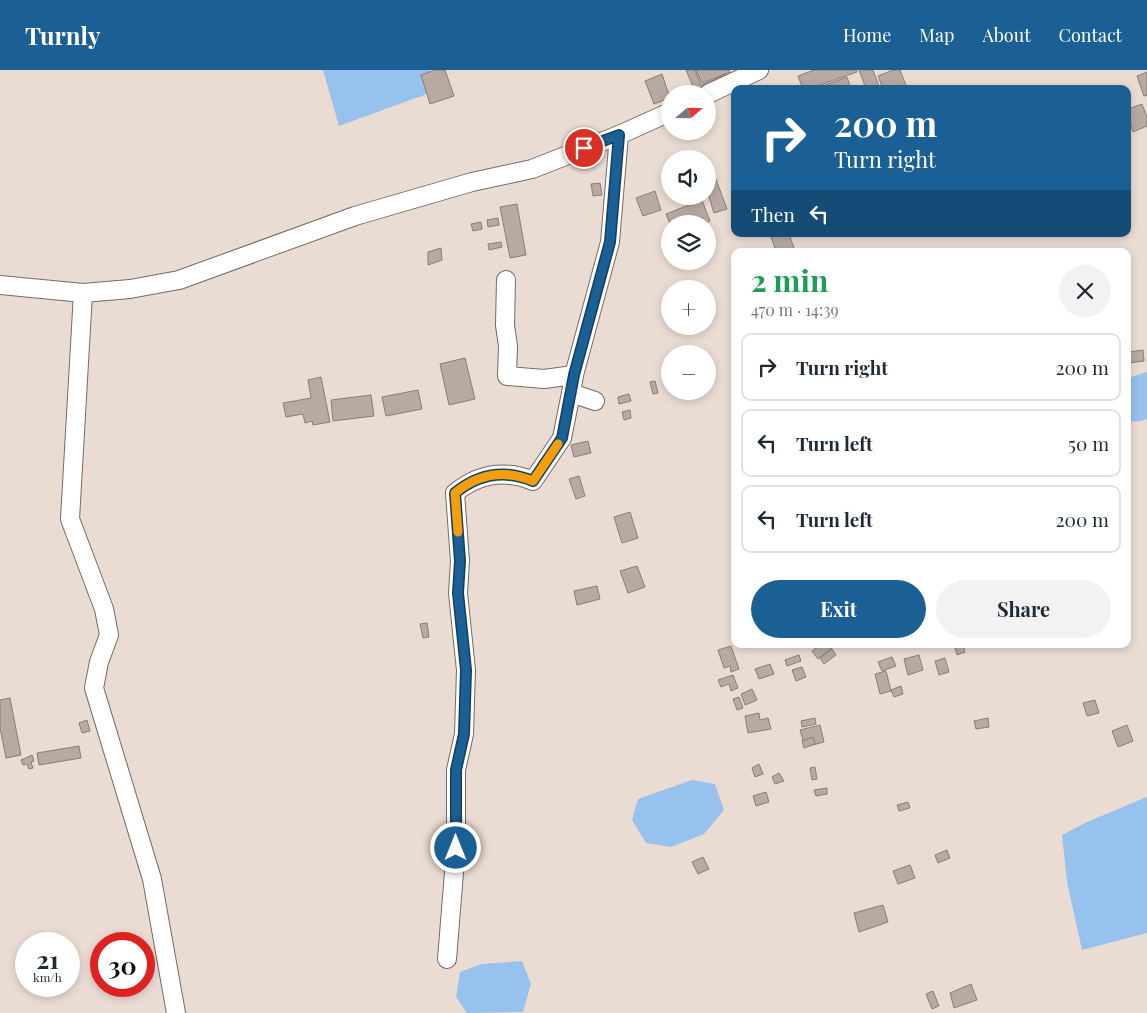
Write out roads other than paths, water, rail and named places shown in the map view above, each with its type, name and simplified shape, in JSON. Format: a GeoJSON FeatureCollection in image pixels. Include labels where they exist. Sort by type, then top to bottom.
{"type":"FeatureCollection","features":[{"type":"Feature","properties":{"kind":"street"},"geometry":{"type":"LineString","coordinates":[[716,90],[759,70]]}},
{"type":"Feature","properties":{"kind":"street"},"geometry":{"type":"LineString","coordinates":[[0,285],[83,293],[130,289],[179,280],[355,216],[472,182],[532,168],[619,135],[661,116]]}},
{"type":"Feature","properties":{"kind":"street"},"geometry":{"type":"LineString","coordinates":[[447,959],[456,848],[456,770],[464,734],[466,670],[458,593],[460,561],[455,493],[469,482],[490,475],[521,476],[533,481],[562,438],[574,375],[610,242],[619,135]]}},
{"type":"Feature","properties":{"kind":"street"},"geometry":{"type":"LineString","coordinates":[[506,280],[507,376],[544,379],[574,375]]}},
{"type":"Feature","properties":{"kind":"street"},"geometry":{"type":"LineString","coordinates":[[83,293],[70,519],[106,618],[109,635],[99,662],[94,688],[152,879],[176,1013]]}},
{"type":"Feature","properties":{"kind":"street"},"geometry":{"type":"LineString","coordinates":[[571,393],[594,401]]}},
{"type":"Feature","properties":{"kind":"water"},"geometry":{"type":"Polygon","coordinates":[[[323,70],[430,70],[427,94],[339,126],[323,70]]]}},
{"type":"Feature","properties":{"kind":"water"},"geometry":{"type":"Polygon","coordinates":[[[1147,372],[1147,419],[1141,421],[1131,422],[1131,377],[1147,372]]]}},
{"type":"Feature","properties":{"kind":"water"},"geometry":{"type":"Polygon","coordinates":[[[692,780],[715,784],[724,810],[704,834],[671,847],[646,843],[632,820],[638,799],[692,780]]]}},
{"type":"Feature","properties":{"kind":"water"},"geometry":{"type":"Polygon","coordinates":[[[1147,797],[1147,933],[1082,950],[1067,882],[1062,835],[1087,822],[1147,797]]]}},
{"type":"Feature","properties":{"kind":"water"},"geometry":{"type":"Polygon","coordinates":[[[522,961],[531,984],[523,1012],[467,1013],[456,997],[460,972],[481,964],[522,961]]]}}]}
